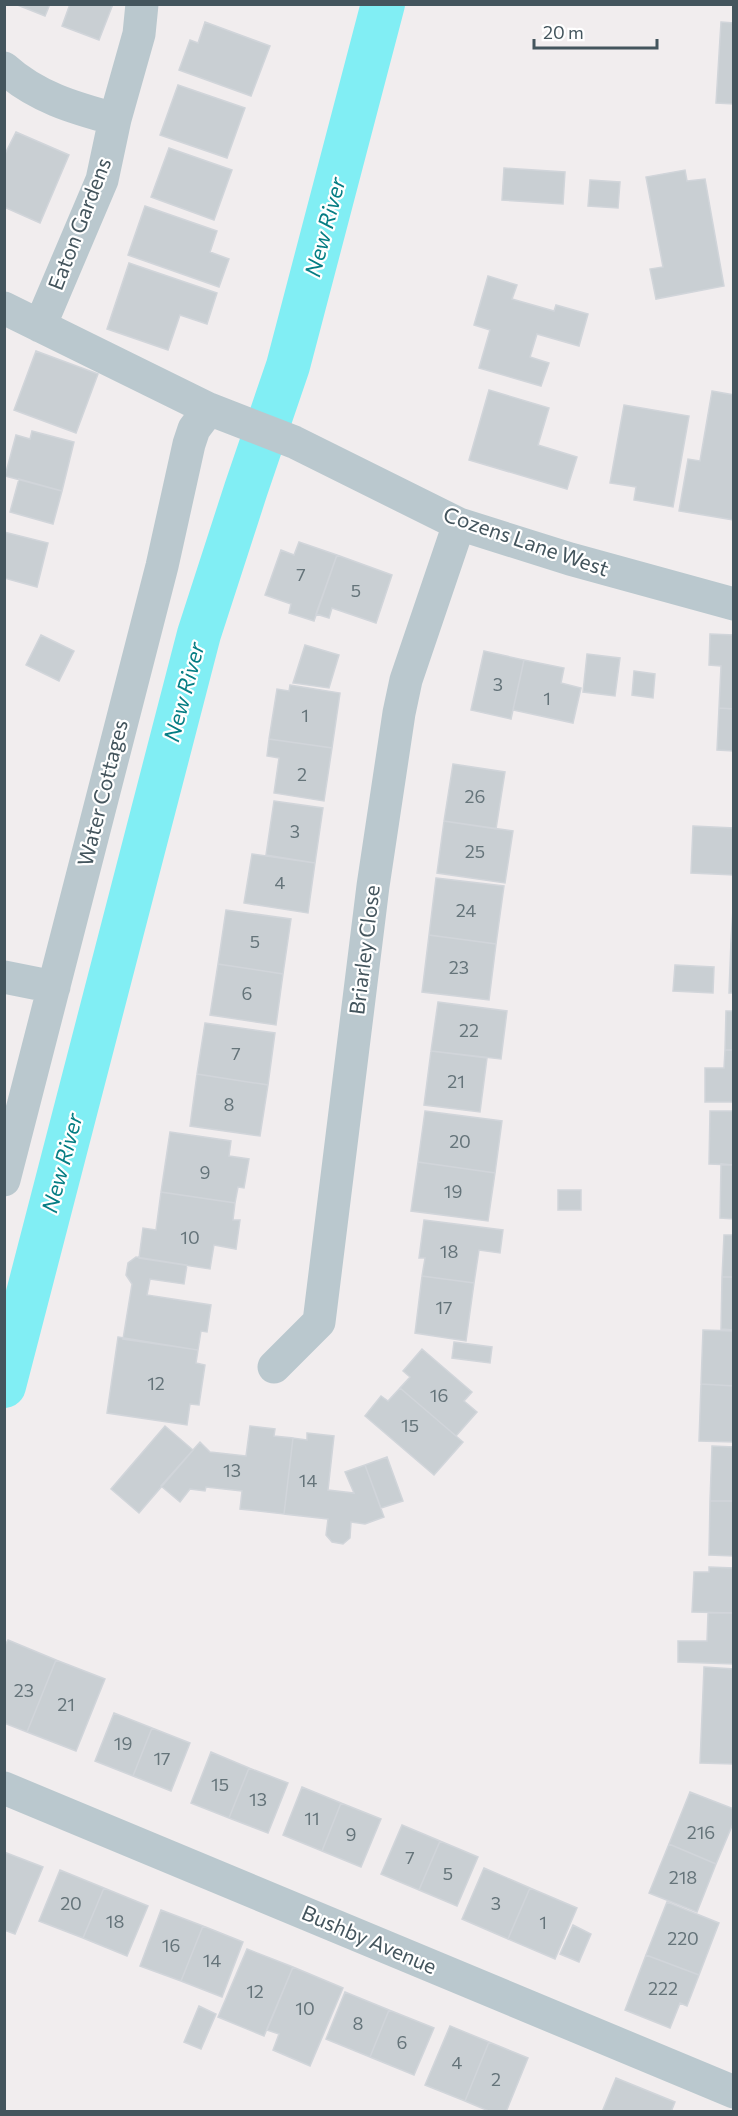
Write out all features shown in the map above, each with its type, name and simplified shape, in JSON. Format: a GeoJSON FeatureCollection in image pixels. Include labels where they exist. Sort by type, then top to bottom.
{"type":"FeatureCollection","features":[{"type":"Feature","properties":{"kind":"street","name":"Eaton Gardens"},"geometry":{"type":"LineString","coordinates":[[40,326],[102,180],[115,119],[139,34],[142,4]]}},
{"type":"Feature","properties":{"kind":"street"},"geometry":{"type":"LineString","coordinates":[[4,68],[37,92],[76,108],[115,119]]}},
{"type":"Feature","properties":{"kind":"street"},"geometry":{"type":"LineString","coordinates":[[4,308],[223,414]]}},
{"type":"Feature","properties":{"kind":"street","name":"Cozens Lane West"},"geometry":{"type":"LineString","coordinates":[[223,414],[294,442],[459,524],[570,560],[734,604]]}},
{"type":"Feature","properties":{"kind":"street","name":"Water Cottages"},"geometry":{"type":"LineString","coordinates":[[4,1180],[162,566],[189,444],[195,429],[223,414]]}},
{"type":"Feature","properties":{"kind":"street","name":"Briarley Close"},"geometry":{"type":"LineString","coordinates":[[274,1367],[319,1322],[373,886],[399,713],[406,680],[459,524]]}},
{"type":"Feature","properties":{"kind":"street"},"geometry":{"type":"LineString","coordinates":[[4,977],[54,987]]}},
{"type":"Feature","properties":{"kind":"street","name":"Bushby Avenue"},"geometry":{"type":"LineString","coordinates":[[4,1788],[734,2092]]}},
{"type":"Feature","properties":{"kind":"building"},"geometry":{"type":"Polygon","coordinates":[[[15,4],[50,4],[45,16],[15,4]]]}},
{"type":"Feature","properties":{"kind":"building"},"geometry":{"type":"Polygon","coordinates":[[[70,4],[113,4],[99,40],[62,26],[70,4]]]}},
{"type":"Feature","properties":{"kind":"building"},"geometry":{"type":"Polygon","coordinates":[[[205,22],[270,46],[251,96],[179,70],[190,40],[198,43],[205,22]]]}},
{"type":"Feature","properties":{"kind":"building"},"geometry":{"type":"Polygon","coordinates":[[[721,22],[734,23],[734,104],[716,103],[721,22]]]}},
{"type":"Feature","properties":{"kind":"building"},"geometry":{"type":"Polygon","coordinates":[[[178,85],[245,108],[227,158],[160,135],[178,85]]]}},
{"type":"Feature","properties":{"kind":"building"},"geometry":{"type":"Polygon","coordinates":[[[16,132],[69,155],[40,223],[4,207],[4,156],[16,132]]]}},
{"type":"Feature","properties":{"kind":"building"},"geometry":{"type":"Polygon","coordinates":[[[169,148],[232,170],[214,220],[151,197],[169,148]]]}},
{"type":"Feature","properties":{"kind":"building"},"geometry":{"type":"Polygon","coordinates":[[[504,168],[565,172],[563,204],[502,200],[504,168]]]}},
{"type":"Feature","properties":{"kind":"building"},"geometry":{"type":"Polygon","coordinates":[[[685,170],[687,181],[705,179],[724,286],[656,299],[650,269],[663,267],[646,177],[685,170]]]}},
{"type":"Feature","properties":{"kind":"building"},"geometry":{"type":"Polygon","coordinates":[[[590,180],[620,182],[618,208],[588,206],[590,180]]]}},
{"type":"Feature","properties":{"kind":"building"},"geometry":{"type":"Polygon","coordinates":[[[145,206],[217,231],[210,252],[229,259],[219,287],[128,255],[145,206]]]}},
{"type":"Feature","properties":{"kind":"building"},"geometry":{"type":"Polygon","coordinates":[[[129,263],[217,293],[207,324],[180,315],[168,350],[107,329],[129,263]]]}},
{"type":"Feature","properties":{"kind":"building"},"geometry":{"type":"Polygon","coordinates":[[[488,276],[517,285],[512,299],[554,311],[556,305],[588,314],[579,346],[537,334],[530,357],[549,363],[541,386],[479,368],[490,330],[474,325],[488,276]]]}},
{"type":"Feature","properties":{"kind":"building"},"geometry":{"type":"Polygon","coordinates":[[[36,351],[98,374],[76,433],[14,410],[36,351]]]}},
{"type":"Feature","properties":{"kind":"building"},"geometry":{"type":"Polygon","coordinates":[[[489,390],[549,408],[538,445],[577,457],[567,489],[469,460],[489,390]]]}},
{"type":"Feature","properties":{"kind":"building"},"geometry":{"type":"Polygon","coordinates":[[[712,391],[734,395],[734,520],[679,511],[688,459],[700,461],[712,391]]]}},
{"type":"Feature","properties":{"kind":"building"},"geometry":{"type":"Polygon","coordinates":[[[624,405],[689,416],[673,507],[634,500],[636,487],[610,483],[624,405]]]}},
{"type":"Feature","properties":{"kind":"building"},"geometry":{"type":"Polygon","coordinates":[[[32,431],[74,442],[62,491],[5,476],[16,435],[30,439],[32,431]]]}},
{"type":"Feature","properties":{"kind":"building"},"geometry":{"type":"Polygon","coordinates":[[[19,479],[62,491],[53,524],[10,512],[19,479]]]}},
{"type":"Feature","properties":{"kind":"building"},"geometry":{"type":"Polygon","coordinates":[[[4,532],[48,543],[37,587],[4,578],[4,532]]]}},
{"type":"Feature","properties":{"kind":"building"},"geometry":{"type":"Polygon","coordinates":[[[299,542],[337,555],[314,621],[289,613],[291,604],[265,595],[281,550],[294,555],[299,542]]]}},
{"type":"Feature","properties":{"kind":"building"},"geometry":{"type":"Polygon","coordinates":[[[337,555],[392,575],[376,623],[332,608],[329,618],[316,614],[337,555]]]}},
{"type":"Feature","properties":{"kind":"building"},"geometry":{"type":"Polygon","coordinates":[[[710,634],[734,635],[734,709],[719,708],[721,666],[709,665],[710,634]]]}},
{"type":"Feature","properties":{"kind":"building"},"geometry":{"type":"Polygon","coordinates":[[[41,635],[74,651],[59,681],[26,665],[41,635]]]}},
{"type":"Feature","properties":{"kind":"building"},"geometry":{"type":"Polygon","coordinates":[[[305,645],[339,655],[329,688],[293,683],[305,645]]]}},
{"type":"Feature","properties":{"kind":"building"},"geometry":{"type":"Polygon","coordinates":[[[484,651],[524,660],[511,719],[471,710],[484,651]]]}},
{"type":"Feature","properties":{"kind":"building"},"geometry":{"type":"Polygon","coordinates":[[[587,654],[620,658],[615,696],[583,692],[587,654]]]}},
{"type":"Feature","properties":{"kind":"building"},"geometry":{"type":"Polygon","coordinates":[[[524,660],[564,668],[561,683],[581,688],[573,723],[513,710],[524,660]]]}},
{"type":"Feature","properties":{"kind":"building"},"geometry":{"type":"Polygon","coordinates":[[[634,671],[655,674],[653,698],[632,695],[634,671]]]}},
{"type":"Feature","properties":{"kind":"building"},"geometry":{"type":"Polygon","coordinates":[[[290,685],[340,693],[332,748],[269,739],[277,689],[289,691],[290,685]]]}},
{"type":"Feature","properties":{"kind":"building"},"geometry":{"type":"Polygon","coordinates":[[[719,708],[734,709],[734,751],[717,750],[719,708]]]}},
{"type":"Feature","properties":{"kind":"building"},"geometry":{"type":"Polygon","coordinates":[[[269,739],[332,748],[324,801],[274,793],[279,758],[267,756],[269,739]]]}},
{"type":"Feature","properties":{"kind":"building"},"geometry":{"type":"Polygon","coordinates":[[[453,764],[505,772],[496,829],[444,821],[453,764]]]}},
{"type":"Feature","properties":{"kind":"building"},"geometry":{"type":"Polygon","coordinates":[[[274,801],[323,808],[315,863],[266,855],[274,801]]]}},
{"type":"Feature","properties":{"kind":"building"},"geometry":{"type":"Polygon","coordinates":[[[444,821],[513,831],[505,883],[437,873],[444,821]]]}},
{"type":"Feature","properties":{"kind":"building"},"geometry":{"type":"Polygon","coordinates":[[[693,826],[734,828],[734,875],[691,873],[693,826]]]}},
{"type":"Feature","properties":{"kind":"building"},"geometry":{"type":"Polygon","coordinates":[[[252,854],[315,863],[308,913],[244,903],[252,854]]]}},
{"type":"Feature","properties":{"kind":"building"},"geometry":{"type":"Polygon","coordinates":[[[436,878],[504,886],[496,944],[429,935],[436,878]]]}},
{"type":"Feature","properties":{"kind":"building"},"geometry":{"type":"Polygon","coordinates":[[[734,893],[734,941],[731,941],[734,893]]]}},
{"type":"Feature","properties":{"kind":"building"},"geometry":{"type":"Polygon","coordinates":[[[226,910],[291,919],[283,974],[218,964],[226,910]]]}},
{"type":"Feature","properties":{"kind":"building"},"geometry":{"type":"Polygon","coordinates":[[[429,935],[496,944],[489,1000],[422,992],[429,935]]]}},
{"type":"Feature","properties":{"kind":"building"},"geometry":{"type":"Polygon","coordinates":[[[731,941],[734,941],[734,993],[729,993],[731,941]]]}},
{"type":"Feature","properties":{"kind":"building"},"geometry":{"type":"Polygon","coordinates":[[[218,964],[283,974],[276,1025],[210,1015],[218,964]]]}},
{"type":"Feature","properties":{"kind":"building"},"geometry":{"type":"Polygon","coordinates":[[[675,965],[714,967],[713,993],[673,991],[675,965]]]}},
{"type":"Feature","properties":{"kind":"building"},"geometry":{"type":"Polygon","coordinates":[[[438,1002],[507,1011],[501,1059],[431,1051],[438,1002]]]}},
{"type":"Feature","properties":{"kind":"building"},"geometry":{"type":"Polygon","coordinates":[[[726,1011],[734,1011],[734,1050],[725,1050],[726,1011]]]}},
{"type":"Feature","properties":{"kind":"building"},"geometry":{"type":"Polygon","coordinates":[[[205,1023],[275,1033],[268,1085],[197,1074],[205,1023]]]}},
{"type":"Feature","properties":{"kind":"building"},"geometry":{"type":"Polygon","coordinates":[[[725,1050],[734,1050],[734,1102],[705,1102],[705,1068],[724,1068],[725,1050]]]}},
{"type":"Feature","properties":{"kind":"building"},"geometry":{"type":"Polygon","coordinates":[[[431,1051],[487,1058],[480,1112],[424,1105],[431,1051]]]}},
{"type":"Feature","properties":{"kind":"building"},"geometry":{"type":"Polygon","coordinates":[[[197,1074],[268,1085],[260,1136],[190,1126],[197,1074]]]}},
{"type":"Feature","properties":{"kind":"building"},"geometry":{"type":"Polygon","coordinates":[[[425,1111],[502,1121],[495,1173],[418,1162],[425,1111]]]}},
{"type":"Feature","properties":{"kind":"building"},"geometry":{"type":"Polygon","coordinates":[[[710,1111],[734,1111],[734,1165],[709,1164],[710,1111]]]}},
{"type":"Feature","properties":{"kind":"building"},"geometry":{"type":"Polygon","coordinates":[[[170,1132],[231,1141],[229,1156],[249,1159],[244,1188],[238,1187],[235,1203],[161,1192],[170,1132]]]}},
{"type":"Feature","properties":{"kind":"building"},"geometry":{"type":"Polygon","coordinates":[[[418,1162],[495,1173],[488,1221],[411,1211],[418,1162]]]}},
{"type":"Feature","properties":{"kind":"building"},"geometry":{"type":"Polygon","coordinates":[[[721,1164],[734,1165],[734,1219],[720,1218],[721,1164]]]}},
{"type":"Feature","properties":{"kind":"building"},"geometry":{"type":"Polygon","coordinates":[[[558,1190],[581,1190],[581,1210],[558,1210],[558,1190]]]}},
{"type":"Feature","properties":{"kind":"building"},"geometry":{"type":"Polygon","coordinates":[[[161,1192],[235,1203],[233,1220],[240,1220],[236,1249],[214,1245],[210,1269],[139,1258],[143,1228],[156,1230],[161,1192]]]}},
{"type":"Feature","properties":{"kind":"building"},"geometry":{"type":"Polygon","coordinates":[[[424,1220],[503,1230],[500,1253],[479,1250],[474,1283],[422,1276],[425,1258],[419,1258],[424,1220]]]}},
{"type":"Feature","properties":{"kind":"building"},"geometry":{"type":"Polygon","coordinates":[[[724,1235],[734,1235],[734,1277],[722,1277],[724,1235]]]}},
{"type":"Feature","properties":{"kind":"building"},"geometry":{"type":"Polygon","coordinates":[[[136,1257],[187,1265],[184,1284],[150,1279],[147,1295],[211,1305],[207,1332],[201,1331],[198,1350],[123,1339],[132,1284],[126,1275],[128,1263],[136,1257]]]}},
{"type":"Feature","properties":{"kind":"building"},"geometry":{"type":"Polygon","coordinates":[[[422,1276],[474,1283],[466,1341],[415,1333],[422,1276]]]}},
{"type":"Feature","properties":{"kind":"building"},"geometry":{"type":"Polygon","coordinates":[[[722,1277],[734,1277],[734,1330],[721,1329],[722,1277]]]}},
{"type":"Feature","properties":{"kind":"building"},"geometry":{"type":"Polygon","coordinates":[[[703,1330],[734,1331],[734,1386],[701,1384],[703,1330]]]}},
{"type":"Feature","properties":{"kind":"building"},"geometry":{"type":"Polygon","coordinates":[[[118,1337],[198,1350],[196,1363],[205,1365],[199,1405],[190,1404],[187,1425],[107,1413],[118,1337]]]}},
{"type":"Feature","properties":{"kind":"building"},"geometry":{"type":"Polygon","coordinates":[[[454,1342],[492,1347],[490,1363],[452,1358],[454,1342]]]}},
{"type":"Feature","properties":{"kind":"building"},"geometry":{"type":"Polygon","coordinates":[[[422,1349],[472,1392],[464,1401],[477,1412],[456,1436],[400,1388],[410,1377],[403,1371],[422,1349]]]}},
{"type":"Feature","properties":{"kind":"building"},"geometry":{"type":"Polygon","coordinates":[[[701,1384],[734,1386],[734,1442],[699,1441],[701,1384]]]}},
{"type":"Feature","properties":{"kind":"building"},"geometry":{"type":"Polygon","coordinates":[[[400,1388],[463,1442],[434,1475],[365,1416],[381,1396],[388,1401],[400,1388]]]}},
{"type":"Feature","properties":{"kind":"building"},"geometry":{"type":"Polygon","coordinates":[[[165,1426],[193,1450],[139,1513],[111,1489],[165,1426]]]}},
{"type":"Feature","properties":{"kind":"building"},"geometry":{"type":"Polygon","coordinates":[[[250,1426],[275,1429],[274,1436],[293,1438],[284,1514],[240,1509],[242,1491],[206,1487],[205,1491],[190,1489],[180,1502],[161,1486],[200,1442],[210,1452],[246,1456],[250,1426]]]}},
{"type":"Feature","properties":{"kind":"building"},"geometry":{"type":"Polygon","coordinates":[[[307,1433],[334,1436],[328,1490],[354,1493],[345,1472],[365,1465],[384,1517],[365,1524],[351,1522],[350,1538],[343,1544],[332,1542],[326,1535],[328,1519],[284,1514],[293,1438],[307,1440],[307,1433]]]}},
{"type":"Feature","properties":{"kind":"building"},"geometry":{"type":"Polygon","coordinates":[[[712,1446],[734,1447],[734,1501],[710,1501],[712,1446]]]}},
{"type":"Feature","properties":{"kind":"building"},"geometry":{"type":"Polygon","coordinates":[[[387,1457],[403,1501],[381,1508],[365,1465],[387,1457]]]}},
{"type":"Feature","properties":{"kind":"building"},"geometry":{"type":"Polygon","coordinates":[[[710,1501],[734,1501],[734,1556],[709,1555],[710,1501]]]}},
{"type":"Feature","properties":{"kind":"building"},"geometry":{"type":"Polygon","coordinates":[[[709,1567],[734,1568],[734,1613],[692,1612],[694,1572],[709,1572],[709,1567]]]}},
{"type":"Feature","properties":{"kind":"building"},"geometry":{"type":"Polygon","coordinates":[[[708,1613],[734,1613],[734,1664],[678,1662],[678,1641],[707,1641],[708,1613]]]}},
{"type":"Feature","properties":{"kind":"building"},"geometry":{"type":"Polygon","coordinates":[[[8,1640],[56,1660],[27,1732],[4,1723],[4,1647],[8,1640]]]}},
{"type":"Feature","properties":{"kind":"building"},"geometry":{"type":"Polygon","coordinates":[[[56,1660],[105,1679],[76,1751],[27,1732],[56,1660]]]}},
{"type":"Feature","properties":{"kind":"building"},"geometry":{"type":"Polygon","coordinates":[[[704,1667],[734,1669],[734,1764],[700,1763],[704,1667]]]}},
{"type":"Feature","properties":{"kind":"building"},"geometry":{"type":"Polygon","coordinates":[[[114,1713],[152,1728],[133,1776],[95,1761],[114,1713]]]}},
{"type":"Feature","properties":{"kind":"building"},"geometry":{"type":"Polygon","coordinates":[[[152,1728],[190,1743],[171,1791],[133,1776],[152,1728]]]}},
{"type":"Feature","properties":{"kind":"building"},"geometry":{"type":"Polygon","coordinates":[[[211,1752],[249,1768],[229,1818],[191,1803],[211,1752]]]}},
{"type":"Feature","properties":{"kind":"building"},"geometry":{"type":"Polygon","coordinates":[[[249,1768],[288,1783],[268,1833],[229,1818],[249,1768]]]}},
{"type":"Feature","properties":{"kind":"building"},"geometry":{"type":"Polygon","coordinates":[[[302,1787],[341,1803],[322,1851],[283,1835],[302,1787]]]}},
{"type":"Feature","properties":{"kind":"building"},"geometry":{"type":"Polygon","coordinates":[[[690,1792],[734,1809],[734,1821],[716,1864],[669,1844],[690,1792]]]}},
{"type":"Feature","properties":{"kind":"building"},"geometry":{"type":"Polygon","coordinates":[[[341,1803],[381,1819],[361,1867],[322,1851],[341,1803]]]}},
{"type":"Feature","properties":{"kind":"building"},"geometry":{"type":"Polygon","coordinates":[[[402,1825],[440,1841],[419,1890],[381,1874],[402,1825]]]}},
{"type":"Feature","properties":{"kind":"building"},"geometry":{"type":"Polygon","coordinates":[[[440,1841],[478,1857],[457,1906],[419,1890],[440,1841]]]}},
{"type":"Feature","properties":{"kind":"building"},"geometry":{"type":"Polygon","coordinates":[[[669,1844],[716,1864],[697,1912],[649,1893],[669,1844]]]}},
{"type":"Feature","properties":{"kind":"building"},"geometry":{"type":"Polygon","coordinates":[[[4,1852],[43,1867],[15,1934],[4,1930],[4,1852]]]}},
{"type":"Feature","properties":{"kind":"building"},"geometry":{"type":"Polygon","coordinates":[[[484,1868],[530,1888],[508,1939],[462,1919],[484,1868]]]}},
{"type":"Feature","properties":{"kind":"building"},"geometry":{"type":"Polygon","coordinates":[[[60,1870],[104,1888],[83,1938],[39,1921],[60,1870]]]}},
{"type":"Feature","properties":{"kind":"building"},"geometry":{"type":"Polygon","coordinates":[[[104,1888],[148,1906],[127,1956],[83,1938],[104,1888]]]}},
{"type":"Feature","properties":{"kind":"building"},"geometry":{"type":"Polygon","coordinates":[[[530,1888],[577,1908],[555,1959],[508,1939],[530,1888]]]}},
{"type":"Feature","properties":{"kind":"building"},"geometry":{"type":"Polygon","coordinates":[[[667,1902],[719,1923],[699,1975],[646,1955],[667,1902]]]}},
{"type":"Feature","properties":{"kind":"building"},"geometry":{"type":"Polygon","coordinates":[[[161,1910],[203,1926],[181,1981],[140,1966],[161,1910]]]}},
{"type":"Feature","properties":{"kind":"building"},"geometry":{"type":"Polygon","coordinates":[[[573,1925],[591,1934],[579,1962],[560,1954],[573,1925]]]}},
{"type":"Feature","properties":{"kind":"building"},"geometry":{"type":"Polygon","coordinates":[[[203,1926],[243,1942],[222,1997],[181,1981],[203,1926]]]}},
{"type":"Feature","properties":{"kind":"building"},"geometry":{"type":"Polygon","coordinates":[[[247,1949],[293,1967],[264,2036],[218,2017],[247,1949]]]}},
{"type":"Feature","properties":{"kind":"building"},"geometry":{"type":"Polygon","coordinates":[[[646,1955],[699,1975],[687,2006],[680,2003],[670,2028],[625,2010],[646,1955]]]}},
{"type":"Feature","properties":{"kind":"building"},"geometry":{"type":"Polygon","coordinates":[[[293,1967],[343,1988],[310,2066],[273,2050],[279,2034],[267,2030],[293,1967]]]}},
{"type":"Feature","properties":{"kind":"building"},"geometry":{"type":"Polygon","coordinates":[[[345,1992],[389,2010],[370,2057],[326,2039],[345,1992]]]}},
{"type":"Feature","properties":{"kind":"building"},"geometry":{"type":"Polygon","coordinates":[[[199,2006],[216,2014],[201,2049],[184,2042],[199,2006]]]}},
{"type":"Feature","properties":{"kind":"building"},"geometry":{"type":"Polygon","coordinates":[[[389,2010],[434,2028],[414,2075],[370,2057],[389,2010]]]}},
{"type":"Feature","properties":{"kind":"building"},"geometry":{"type":"Polygon","coordinates":[[[450,2026],[489,2042],[465,2101],[425,2085],[450,2026]]]}},
{"type":"Feature","properties":{"kind":"building"},"geometry":{"type":"Polygon","coordinates":[[[489,2042],[528,2058],[506,2112],[491,2112],[465,2101],[489,2042]]]}},
{"type":"Feature","properties":{"kind":"building"},"geometry":{"type":"Polygon","coordinates":[[[616,2078],[675,2102],[671,2112],[602,2112],[616,2078]]]}},
{"type":"Feature","properties":{"kind":"waterway","name":"New River"},"geometry":{"type":"LineString","coordinates":[[4,1386],[199,634],[288,366],[383,4]]}}]}
